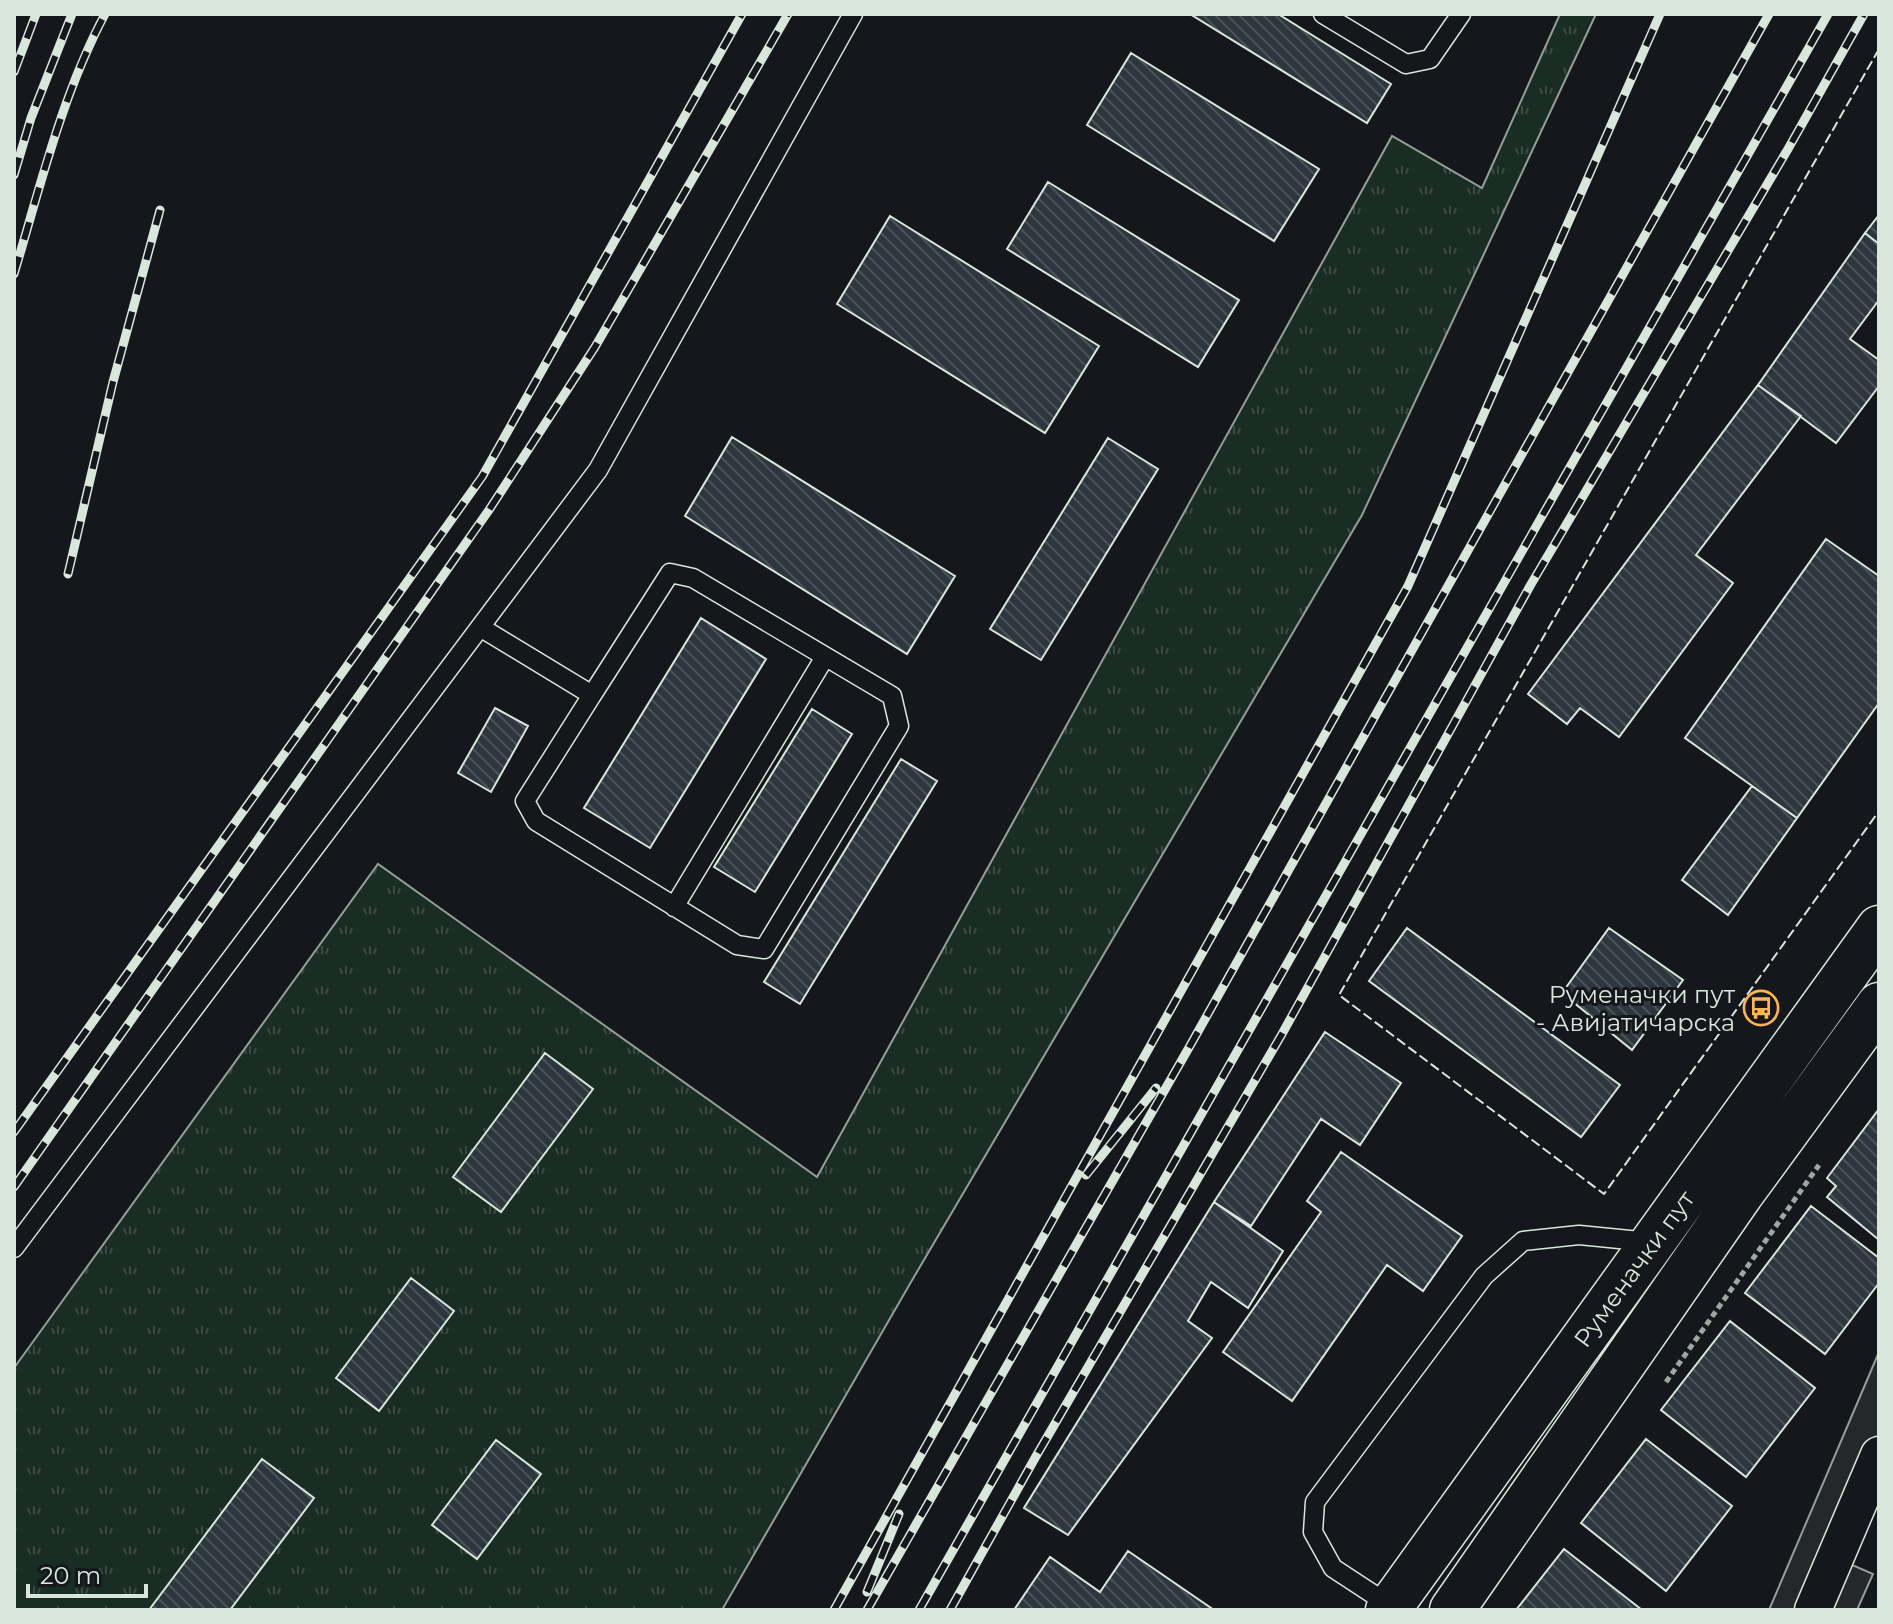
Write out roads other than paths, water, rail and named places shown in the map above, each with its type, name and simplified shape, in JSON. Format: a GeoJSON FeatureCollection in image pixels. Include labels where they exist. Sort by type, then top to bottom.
{"type":"FeatureCollection","features":[{"type":"Feature","properties":{"kind":"main road","name":"Руменачки пут"},"geometry":{"type":"LineString","coordinates":[[1389,1608],[1879,928]]}},
{"type":"Feature","properties":{"kind":"main road","name":"Руменачки пут"},"geometry":{"type":"LineString","coordinates":[[1452,1610],[1732,1206],[1879,1005]]}},
{"type":"Feature","properties":{"kind":"street"},"geometry":{"type":"LineString","coordinates":[[1813,1610],[1879,1455]]}},
{"type":"Feature","properties":{"kind":"lane"},"geometry":{"type":"LineString","coordinates":[[14,1248],[598,470],[853,14]]}},
{"type":"Feature","properties":{"kind":"lane"},"geometry":{"type":"LineString","coordinates":[[1323,14],[1406,64],[1430,59],[1461,14]]}},
{"type":"Feature","properties":{"kind":"lane"},"geometry":{"type":"LineString","coordinates":[[670,573],[693,578],[825,657],[892,696],[899,726],[764,949],[737,945],[674,907],[536,821],[525,801],[670,573]]}},
{"type":"Feature","properties":{"kind":"lane"},"geometry":{"type":"LineString","coordinates":[[480,627],[592,695]]}},
{"type":"Feature","properties":{"kind":"lane"},"geometry":{"type":"LineString","coordinates":[[674,907],[825,657]]}},
{"type":"Feature","properties":{"kind":"lane"},"geometry":{"type":"LineString","coordinates":[[1389,1608],[1333,1568],[1313,1532],[1315,1502],[1484,1276],[1523,1241],[1579,1235],[1653,1243]]}},
{"type":"Feature","properties":{"kind":"railway"},"geometry":{"type":"LineString","coordinates":[[14,72],[36,14]]}},
{"type":"Feature","properties":{"kind":"railway"},"geometry":{"type":"LineString","coordinates":[[14,175],[31,118],[72,14]]}},
{"type":"Feature","properties":{"kind":"railway"},"geometry":{"type":"LineString","coordinates":[[14,274],[64,109],[105,14]]}},
{"type":"Feature","properties":{"kind":"railway"},"geometry":{"type":"LineString","coordinates":[[14,1132],[482,477],[742,14]]}},
{"type":"Feature","properties":{"kind":"railway"},"geometry":{"type":"LineString","coordinates":[[14,1187],[489,510],[595,347],[788,14]]}},
{"type":"Feature","properties":{"kind":"railway"},"geometry":{"type":"LineString","coordinates":[[834,1610],[1408,586],[1660,14]]}},
{"type":"Feature","properties":{"kind":"railway"},"geometry":{"type":"LineString","coordinates":[[867,1610],[1191,1044],[1769,14]]}},
{"type":"Feature","properties":{"kind":"railway"},"geometry":{"type":"LineString","coordinates":[[919,1610],[1828,14]]}},
{"type":"Feature","properties":{"kind":"railway"},"geometry":{"type":"LineString","coordinates":[[950,1610],[1282,1034],[1530,586],[1788,149],[1864,14]]}},
{"type":"Feature","properties":{"kind":"railway"},"geometry":{"type":"LineString","coordinates":[[68,574],[113,382],[160,210]]}},
{"type":"Feature","properties":{"kind":"railway"},"geometry":{"type":"LineString","coordinates":[[1086,1175],[1156,1088]]}},
{"type":"Feature","properties":{"kind":"railway"},"geometry":{"type":"LineString","coordinates":[[867,1592],[899,1514]]}},
{"type":"Feature","properties":{"kind":"place","name":"Руменачки пут - Авијатичарска"},"geometry":{"type":"Point","coordinates":[1761,1008]}}]}
